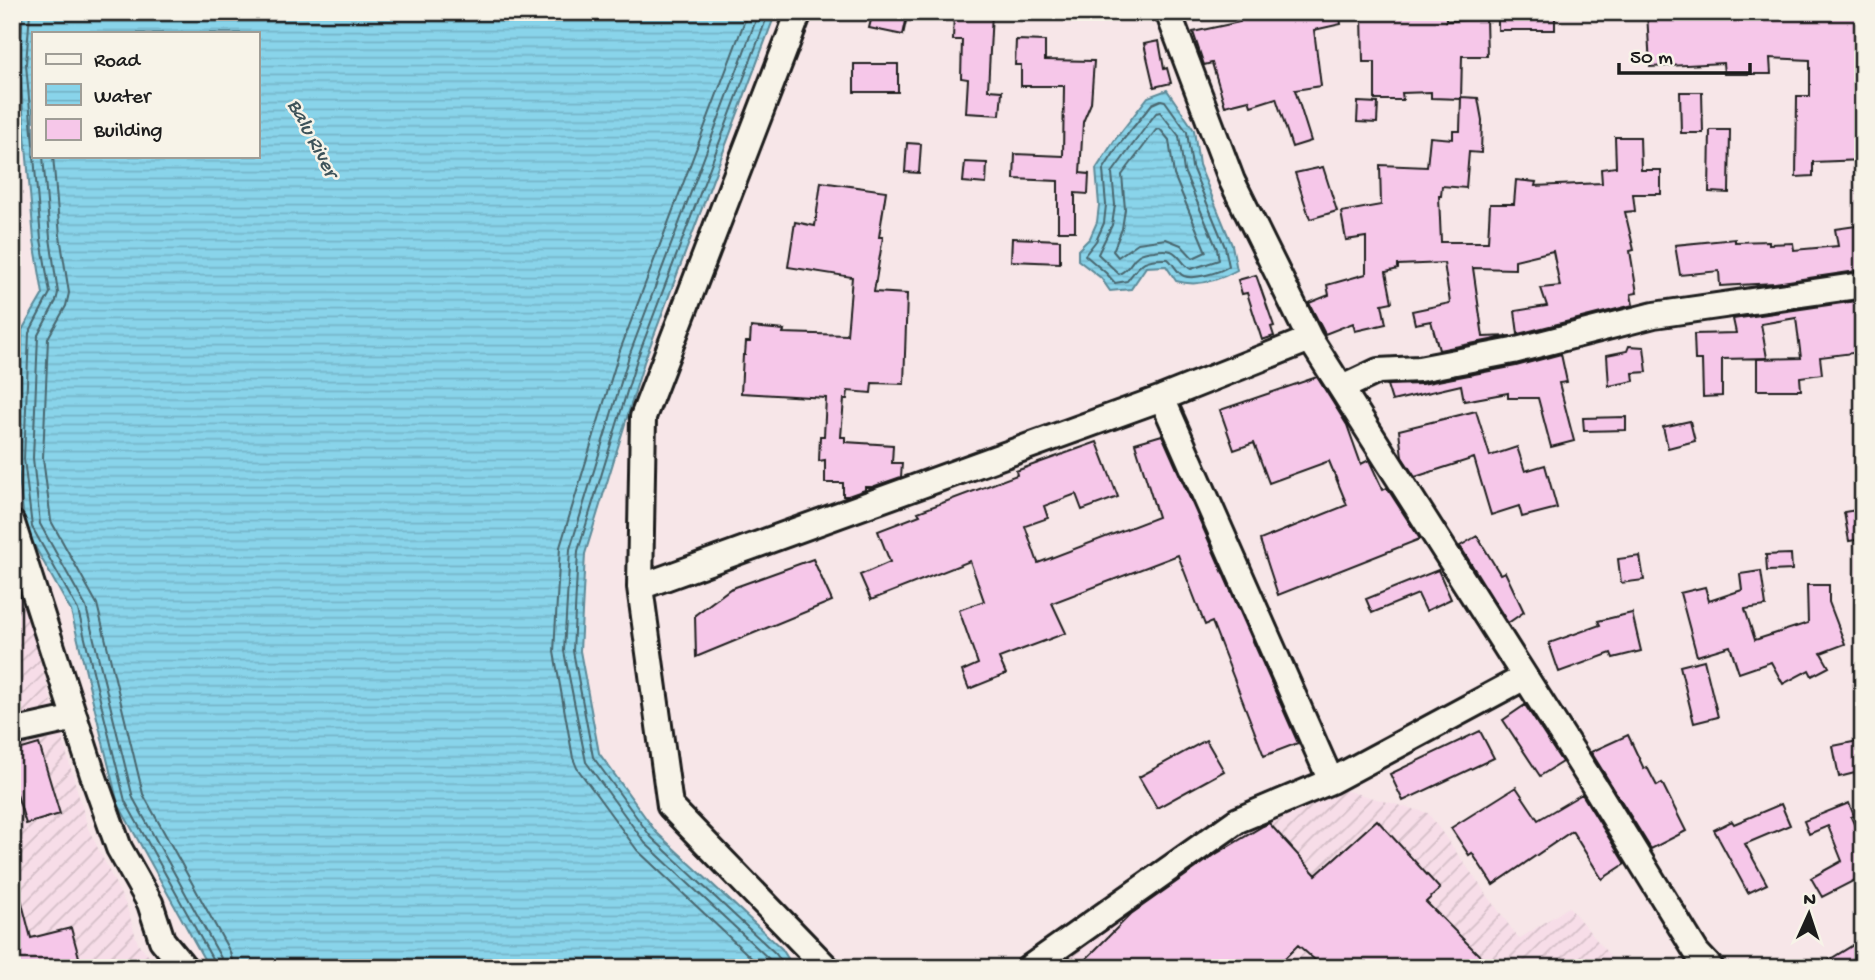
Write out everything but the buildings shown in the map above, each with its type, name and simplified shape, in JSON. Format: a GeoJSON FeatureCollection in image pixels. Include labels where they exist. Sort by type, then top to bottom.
{"type":"FeatureCollection","features":[{"type":"Feature","properties":{"kind":"street"},"geometry":{"type":"LineString","coordinates":[[799,12],[643,417],[640,587],[670,806],[827,968]]}},
{"type":"Feature","properties":{"kind":"street"},"geometry":{"type":"LineString","coordinates":[[1168,12],[1232,181],[1310,339],[1697,953],[1711,968]]}},
{"type":"Feature","properties":{"kind":"street"},"geometry":{"type":"LineString","coordinates":[[1342,388],[1378,371],[1419,369],[1513,351],[1654,315],[1863,285]]}},
{"type":"Feature","properties":{"kind":"street"},"geometry":{"type":"LineString","coordinates":[[640,587],[1162,398],[1310,339]]}},
{"type":"Feature","properties":{"kind":"street"},"geometry":{"type":"LineString","coordinates":[[1162,398],[1331,781]]}},
{"type":"Feature","properties":{"kind":"street"},"geometry":{"type":"LineString","coordinates":[[12,523],[120,848],[150,903],[162,940],[185,968]]}},
{"type":"Feature","properties":{"kind":"street"},"geometry":{"type":"LineString","coordinates":[[1029,968],[1238,820],[1331,781],[1525,677]]}},
{"type":"Feature","properties":{"kind":"street"},"geometry":{"type":"LineString","coordinates":[[12,732],[75,718]]}},
{"type":"Feature","properties":{"kind":"shaded area"},"geometry":{"type":"Polygon","coordinates":[[[12,563],[88,828],[127,907],[138,944],[160,968],[12,968],[12,563]]]}},
{"type":"Feature","properties":{"kind":"shaded area"},"geometry":{"type":"Polygon","coordinates":[[[1340,789],[1428,813],[1519,939],[1569,907],[1620,968],[1058,968],[1154,887],[1260,819],[1340,789]]]}},
{"type":"Feature","properties":{"kind":"water","name":"Balu River"},"geometry":{"type":"Polygon","coordinates":[[[23,12],[776,12],[644,362],[585,554],[580,651],[599,753],[656,832],[782,949],[794,968],[209,968],[118,804],[71,611],[25,529],[17,459],[22,330],[43,294],[34,240],[19,64],[23,12]]]}},
{"type":"Feature","properties":{"kind":"water"},"geometry":{"type":"Polygon","coordinates":[[[1167,90],[1194,130],[1199,165],[1232,245],[1237,270],[1215,280],[1192,283],[1176,281],[1166,266],[1146,267],[1131,289],[1110,291],[1101,278],[1078,260],[1078,250],[1090,238],[1097,222],[1099,205],[1096,169],[1148,97],[1167,90]]]}}]}
